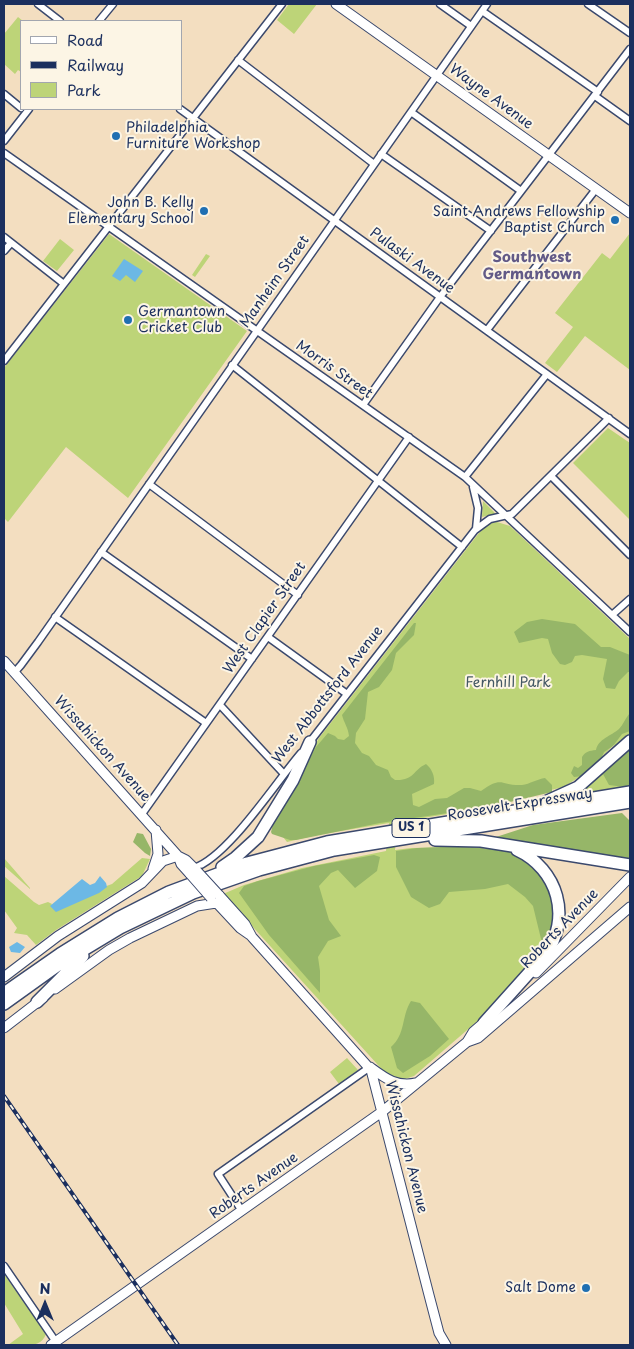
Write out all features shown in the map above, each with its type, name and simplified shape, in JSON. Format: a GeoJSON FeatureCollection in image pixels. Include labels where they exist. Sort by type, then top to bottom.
{"type":"FeatureCollection","features":[{"type":"Feature","properties":{"kind":"highway"},"geometry":{"type":"LineString","coordinates":[[515,812],[560,796],[578,787],[630,741]]}},
{"type":"Feature","properties":{"kind":"highway"},"geometry":{"type":"LineString","coordinates":[[209,877],[253,844],[299,768],[310,742]]}},
{"type":"Feature","properties":{"kind":"highway"},"geometry":{"type":"LineString","coordinates":[[284,774],[285,792]]}},
{"type":"Feature","properties":{"kind":"highway","name":"Roosevelt Expressway"},"geometry":{"type":"LineString","coordinates":[[4,993],[60,954],[118,918],[169,892],[260,858],[327,842],[630,792]]}},
{"type":"Feature","properties":{"kind":"highway","name":"Roosevelt Expressway"},"geometry":{"type":"LineString","coordinates":[[4,1004],[56,966],[103,937],[175,901],[240,876],[317,854],[630,802]]}},
{"type":"Feature","properties":{"kind":"highway"},"geometry":{"type":"LineString","coordinates":[[396,840],[461,840],[630,865]]}},
{"type":"Feature","properties":{"kind":"highway"},"geometry":{"type":"LineString","coordinates":[[484,1023],[545,955],[553,943],[559,921],[556,892],[543,868],[527,855],[503,845]]}},
{"type":"Feature","properties":{"kind":"highway"},"geometry":{"type":"LineString","coordinates":[[37,1002],[60,977],[103,937]]}},
{"type":"Feature","properties":{"kind":"street"},"geometry":{"type":"LineString","coordinates":[[38,4],[59,20]]}},
{"type":"Feature","properties":{"kind":"street"},"geometry":{"type":"LineString","coordinates":[[100,20],[112,4]]}},
{"type":"Feature","properties":{"kind":"street"},"geometry":{"type":"LineString","coordinates":[[4,361],[282,4]]}},
{"type":"Feature","properties":{"kind":"street","name":"Wayne Avenue"},"geometry":{"type":"LineString","coordinates":[[336,4],[630,213]]}},
{"type":"Feature","properties":{"kind":"street"},"geometry":{"type":"LineString","coordinates":[[440,4],[471,26]]}},
{"type":"Feature","properties":{"kind":"street","name":"Manheim Street"},"geometry":{"type":"LineString","coordinates":[[14,673],[487,4]]}},
{"type":"Feature","properties":{"kind":"street"},"geometry":{"type":"LineString","coordinates":[[588,4],[630,33]]}},
{"type":"Feature","properties":{"kind":"street"},"geometry":{"type":"LineString","coordinates":[[482,11],[630,121]]}},
{"type":"Feature","properties":{"kind":"street"},"geometry":{"type":"LineString","coordinates":[[363,405],[440,296],[630,49]]}},
{"type":"Feature","properties":{"kind":"street"},"geometry":{"type":"LineString","coordinates":[[238,60],[374,164]]}},
{"type":"Feature","properties":{"kind":"street"},"geometry":{"type":"LineString","coordinates":[[4,94],[20,105]]}},
{"type":"Feature","properties":{"kind":"street"},"geometry":{"type":"LineString","coordinates":[[4,141],[24,110]]}},
{"type":"Feature","properties":{"kind":"street","name":"Pulaski Avenue"},"geometry":{"type":"LineString","coordinates":[[181,110],[630,434]]}},
{"type":"Feature","properties":{"kind":"street"},"geometry":{"type":"LineString","coordinates":[[410,112],[521,191]]}},
{"type":"Feature","properties":{"kind":"street","name":"Morris Street"},"geometry":{"type":"LineString","coordinates":[[4,153],[465,477],[630,632]]}},
{"type":"Feature","properties":{"kind":"street"},"geometry":{"type":"LineString","coordinates":[[381,154],[491,231]]}},
{"type":"Feature","properties":{"kind":"street"},"geometry":{"type":"LineString","coordinates":[[487,330],[596,189]]}},
{"type":"Feature","properties":{"kind":"street"},"geometry":{"type":"LineString","coordinates":[[4,237],[64,284]]}},
{"type":"Feature","properties":{"kind":"street"},"geometry":{"type":"LineString","coordinates":[[4,251],[11,243]]}},
{"type":"Feature","properties":{"kind":"street"},"geometry":{"type":"LineString","coordinates":[[232,365],[462,548]]}},
{"type":"Feature","properties":{"kind":"street"},"geometry":{"type":"LineString","coordinates":[[465,477],[547,374]]}},
{"type":"Feature","properties":{"kind":"street","name":"West Abbottsford Avenue"},"geometry":{"type":"LineString","coordinates":[[194,871],[228,843],[348,694],[475,530],[487,521],[512,514],[609,418]]}},
{"type":"Feature","properties":{"kind":"street","name":"West Clapier Street"},"geometry":{"type":"LineString","coordinates":[[142,814],[409,437]]}},
{"type":"Feature","properties":{"kind":"street"},"geometry":{"type":"LineString","coordinates":[[550,476],[630,555]]}},
{"type":"Feature","properties":{"kind":"street"},"geometry":{"type":"LineString","coordinates":[[149,484],[298,595]]}},
{"type":"Feature","properties":{"kind":"street"},"geometry":{"type":"LineString","coordinates":[[472,484],[478,508],[475,530]]}},
{"type":"Feature","properties":{"kind":"street"},"geometry":{"type":"LineString","coordinates":[[101,552],[252,659]]}},
{"type":"Feature","properties":{"kind":"street"},"geometry":{"type":"LineString","coordinates":[[612,615],[630,599]]}},
{"type":"Feature","properties":{"kind":"street"},"geometry":{"type":"LineString","coordinates":[[55,617],[206,723]]}},
{"type":"Feature","properties":{"kind":"street"},"geometry":{"type":"LineString","coordinates":[[268,637],[348,694]]}},
{"type":"Feature","properties":{"kind":"street","name":"Wissahickon Avenue"},"geometry":{"type":"LineString","coordinates":[[4,662],[142,814],[178,856],[181,864],[194,871],[216,899],[245,924],[252,937],[370,1067],[374,1076],[439,1333],[446,1345]]}},
{"type":"Feature","properties":{"kind":"street"},"geometry":{"type":"LineString","coordinates":[[220,705],[284,774]]}},
{"type":"Feature","properties":{"kind":"street"},"geometry":{"type":"LineString","coordinates":[[152,872],[158,854],[156,830]]}},
{"type":"Feature","properties":{"kind":"street"},"geometry":{"type":"LineString","coordinates":[[4,977],[58,936],[142,883],[163,861],[178,856]]}},
{"type":"Feature","properties":{"kind":"street","name":"Roberts Avenue"},"geometry":{"type":"LineString","coordinates":[[53,1344],[383,1111],[419,1082],[467,1042],[474,1032],[505,1004],[629,878]]}},
{"type":"Feature","properties":{"kind":"street"},"geometry":{"type":"LineString","coordinates":[[4,1028],[109,950],[197,906],[216,899]]}},
{"type":"Feature","properties":{"kind":"street","name":"Roberts Avenue"},"geometry":{"type":"LineString","coordinates":[[467,1042],[478,1038],[630,908]]}},
{"type":"Feature","properties":{"kind":"street"},"geometry":{"type":"LineString","coordinates":[[242,1211],[218,1174],[370,1067],[392,1082],[404,1084],[419,1082]]}},
{"type":"Feature","properties":{"kind":"street"},"geometry":{"type":"LineString","coordinates":[[4,1266],[53,1344]]}},
{"type":"Feature","properties":{"kind":"green space"},"geometry":{"type":"Polygon","coordinates":[[[289,4],[317,4],[294,34],[277,20],[289,4]]]}},
{"type":"Feature","properties":{"kind":"green space"},"geometry":{"type":"Polygon","coordinates":[[[18,17],[22,20],[20,20],[20,71],[18,70],[15,74],[4,64],[4,34],[18,17]]]}},
{"type":"Feature","properties":{"kind":"green space"},"geometry":{"type":"Polygon","coordinates":[[[630,233],[630,370],[585,336],[557,372],[545,363],[573,327],[555,313],[602,253],[610,259],[630,233]]]}},
{"type":"Feature","properties":{"kind":"green space","name":"Germantown Cricket Club"},"geometry":{"type":"Polygon","coordinates":[[[109,234],[247,331],[128,498],[66,447],[8,522],[4,518],[4,368],[109,234]]]}},
{"type":"Feature","properties":{"kind":"green space"},"geometry":{"type":"Polygon","coordinates":[[[60,239],[74,250],[57,271],[43,261],[60,239]]]}},
{"type":"Feature","properties":{"kind":"green space"},"geometry":{"type":"Polygon","coordinates":[[[206,254],[210,256],[195,277],[192,275],[206,254]]]}},
{"type":"Feature","properties":{"kind":"green space"},"geometry":{"type":"Polygon","coordinates":[[[608,428],[630,443],[630,520],[573,463],[608,428]]]}},
{"type":"Feature","properties":{"kind":"green space"},"geometry":{"type":"Polygon","coordinates":[[[483,501],[494,512],[495,514],[482,517],[483,501]]]}},
{"type":"Feature","properties":{"kind":"green space","name":"Fernhill Park"},"geometry":{"type":"Polygon","coordinates":[[[497,522],[510,526],[630,639],[630,734],[617,747],[614,745],[582,775],[564,787],[448,814],[398,822],[395,850],[464,847],[518,858],[552,940],[488,1012],[414,1076],[402,1080],[387,1075],[223,894],[244,885],[302,868],[386,851],[389,823],[287,842],[272,823],[319,738],[479,533],[487,524],[497,522]]]}},
{"type":"Feature","properties":{"kind":"green space"},"geometry":{"type":"Polygon","coordinates":[[[542,619],[575,624],[601,647],[610,647],[630,655],[630,672],[619,681],[615,689],[606,688],[603,679],[607,659],[582,655],[575,656],[572,662],[565,665],[560,664],[552,653],[548,639],[542,638],[519,643],[514,632],[527,622],[542,619]]]}},
{"type":"Feature","properties":{"kind":"green space"},"geometry":{"type":"Polygon","coordinates":[[[414,623],[416,623],[414,635],[396,653],[392,670],[379,687],[368,692],[365,719],[356,733],[355,743],[362,753],[369,756],[376,765],[388,770],[391,777],[395,780],[410,777],[426,764],[433,775],[434,784],[412,794],[413,805],[419,807],[435,799],[447,798],[464,788],[481,791],[498,782],[522,785],[545,778],[552,785],[552,792],[489,807],[380,823],[296,840],[272,834],[273,824],[316,747],[328,733],[344,740],[349,736],[342,715],[414,623]]]}},
{"type":"Feature","properties":{"kind":"green space"},"geometry":{"type":"Polygon","coordinates":[[[630,713],[630,731],[622,734],[613,746],[604,752],[601,759],[583,776],[574,777],[571,773],[574,766],[578,768],[582,765],[583,755],[596,750],[602,740],[619,729],[630,713]]]}},
{"type":"Feature","properties":{"kind":"green space"},"geometry":{"type":"Polygon","coordinates":[[[630,747],[630,785],[575,795],[579,791],[630,747]]]}},
{"type":"Feature","properties":{"kind":"green space"},"geometry":{"type":"Polygon","coordinates":[[[630,748],[630,785],[624,787],[609,785],[603,774],[630,748]]]}},
{"type":"Feature","properties":{"kind":"green space"},"geometry":{"type":"Polygon","coordinates":[[[622,813],[630,821],[630,859],[521,843],[496,837],[533,825],[622,813]]]}},
{"type":"Feature","properties":{"kind":"green space"},"geometry":{"type":"Polygon","coordinates":[[[137,833],[143,834],[151,849],[150,856],[133,842],[137,833]]]}},
{"type":"Feature","properties":{"kind":"green space"},"geometry":{"type":"Polygon","coordinates":[[[464,846],[508,851],[534,866],[553,895],[556,916],[552,938],[542,943],[533,906],[508,884],[485,889],[449,892],[440,904],[429,908],[411,897],[396,867],[396,851],[464,846]]]}},
{"type":"Feature","properties":{"kind":"green space"},"geometry":{"type":"Polygon","coordinates":[[[374,855],[380,857],[377,871],[355,888],[338,870],[331,873],[319,886],[329,920],[341,936],[328,941],[318,957],[320,993],[269,935],[239,893],[244,886],[258,881],[314,866],[374,855]]]}},
{"type":"Feature","properties":{"kind":"green space"},"geometry":{"type":"Polygon","coordinates":[[[4,858],[30,888],[30,889],[4,866],[4,858]]]}},
{"type":"Feature","properties":{"kind":"green space"},"geometry":{"type":"Polygon","coordinates":[[[142,858],[150,859],[142,876],[56,930],[36,945],[27,935],[14,933],[17,928],[4,910],[4,876],[34,902],[39,905],[48,902],[52,904],[51,906],[112,884],[142,858]]]}},
{"type":"Feature","properties":{"kind":"green space"},"geometry":{"type":"Polygon","coordinates":[[[411,1001],[420,1003],[449,1039],[430,1056],[403,1073],[397,1068],[391,1047],[399,1037],[411,1001]]]}},
{"type":"Feature","properties":{"kind":"green space"},"geometry":{"type":"Polygon","coordinates":[[[347,1058],[358,1070],[339,1084],[330,1072],[347,1058]]]}},
{"type":"Feature","properties":{"kind":"green space"},"geometry":{"type":"Polygon","coordinates":[[[4,1274],[46,1334],[40,1342],[30,1345],[8,1345],[23,1334],[4,1303],[4,1274]]]}},
{"type":"Feature","properties":{"kind":"water"},"geometry":{"type":"Polygon","coordinates":[[[124,259],[143,271],[135,282],[126,275],[120,281],[112,276],[124,259]]]}},
{"type":"Feature","properties":{"kind":"water"},"geometry":{"type":"Polygon","coordinates":[[[100,876],[107,887],[99,893],[56,912],[50,906],[82,879],[90,885],[95,883],[100,876]]]}},
{"type":"Feature","properties":{"kind":"water"},"geometry":{"type":"Polygon","coordinates":[[[17,942],[25,947],[20,953],[11,952],[9,947],[17,942]]]}},
{"type":"Feature","properties":{"kind":"railway"},"geometry":{"type":"LineString","coordinates":[[4,1096],[178,1345]]}},
{"type":"Feature","properties":{"kind":"place","name":"Philadelphia Furniture Workshop"},"geometry":{"type":"Point","coordinates":[116,136]}},
{"type":"Feature","properties":{"kind":"place","name":"John B. Kelly Elementary School"},"geometry":{"type":"Point","coordinates":[204,211]}},
{"type":"Feature","properties":{"kind":"place","name":"Saint Andrews Fellowship Baptist Church"},"geometry":{"type":"Point","coordinates":[615,220]}},
{"type":"Feature","properties":{"kind":"place","name":"Germantown Cricket Club"},"geometry":{"type":"Point","coordinates":[128,320]}},
{"type":"Feature","properties":{"kind":"place","name":"Salt Dome"},"geometry":{"type":"Point","coordinates":[586,1288]}},
{"type":"Feature","properties":{"kind":"district","name":"Southwest Germantown"},"geometry":{"type":"Point","coordinates":[532,266]}}]}
